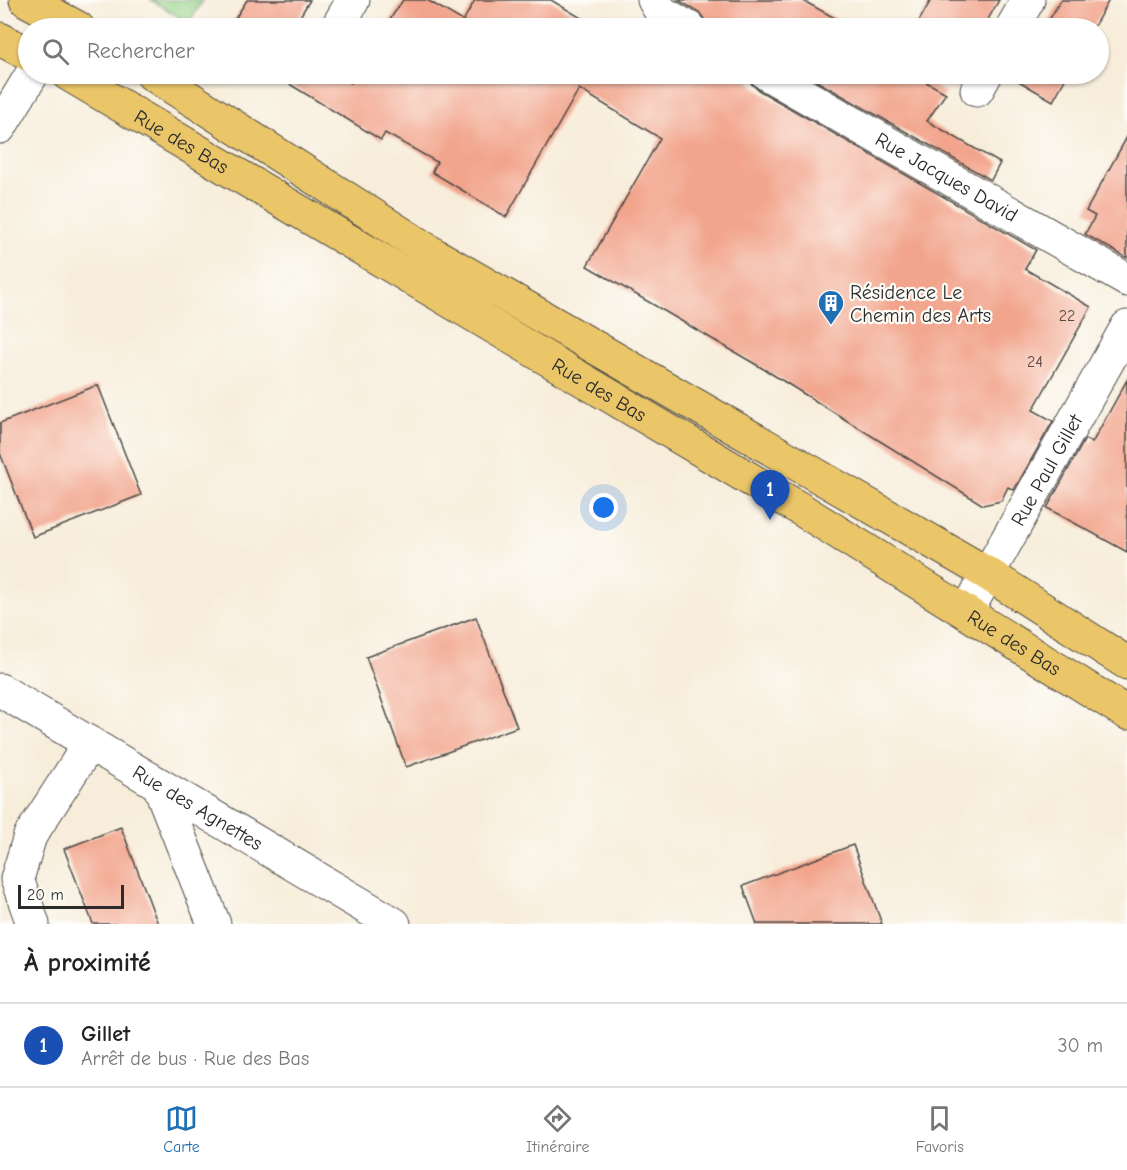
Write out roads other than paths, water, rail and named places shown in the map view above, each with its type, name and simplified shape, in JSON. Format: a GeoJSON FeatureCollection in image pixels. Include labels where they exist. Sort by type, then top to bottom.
{"type":"FeatureCollection","features":[{"type":"Feature","properties":{"kind":"main road","name":"Rue des Bas"},"geometry":{"type":"LineString","coordinates":[[85,84],[791,503],[1127,713]]}},
{"type":"Feature","properties":{"kind":"main road","name":"Rue des Bas"},"geometry":{"type":"LineString","coordinates":[[168,84],[435,255],[988,574],[1127,663]]}},
{"type":"Feature","properties":{"kind":"street"},"geometry":{"type":"LineString","coordinates":[[343,18],[353,0]]}},
{"type":"Feature","properties":{"kind":"street"},"geometry":{"type":"LineString","coordinates":[[654,0],[660,12],[671,18]]}},
{"type":"Feature","properties":{"kind":"street"},"geometry":{"type":"LineString","coordinates":[[1018,18],[1028,0]]}},
{"type":"Feature","properties":{"kind":"street"},"geometry":{"type":"LineString","coordinates":[[0,127],[18,63]]}},
{"type":"Feature","properties":{"kind":"street","name":"Rue Jacques David"},"geometry":{"type":"LineString","coordinates":[[784,84],[1127,280]]}},
{"type":"Feature","properties":{"kind":"street","name":"Rue Paul Gillet"},"geometry":{"type":"LineString","coordinates":[[967,611],[1127,327]]}},
{"type":"Feature","properties":{"kind":"street","name":"Rue des Agnettes"},"geometry":{"type":"LineString","coordinates":[[0,690],[394,924]]}},
{"type":"Feature","properties":{"kind":"street"},"geometry":{"type":"LineString","coordinates":[[33,924],[17,879],[30,836],[90,743]]}},
{"type":"Feature","properties":{"kind":"street"},"geometry":{"type":"LineString","coordinates":[[159,785],[214,924]]}},
{"type":"Feature","properties":{"kind":"place","name":"Résidence Le Chemin des Arts"},"geometry":{"type":"Point","coordinates":[831,326]}},
{"type":"Feature","properties":{"kind":"place","name":"Gillet"},"geometry":{"type":"Point","coordinates":[770,520]}}]}
